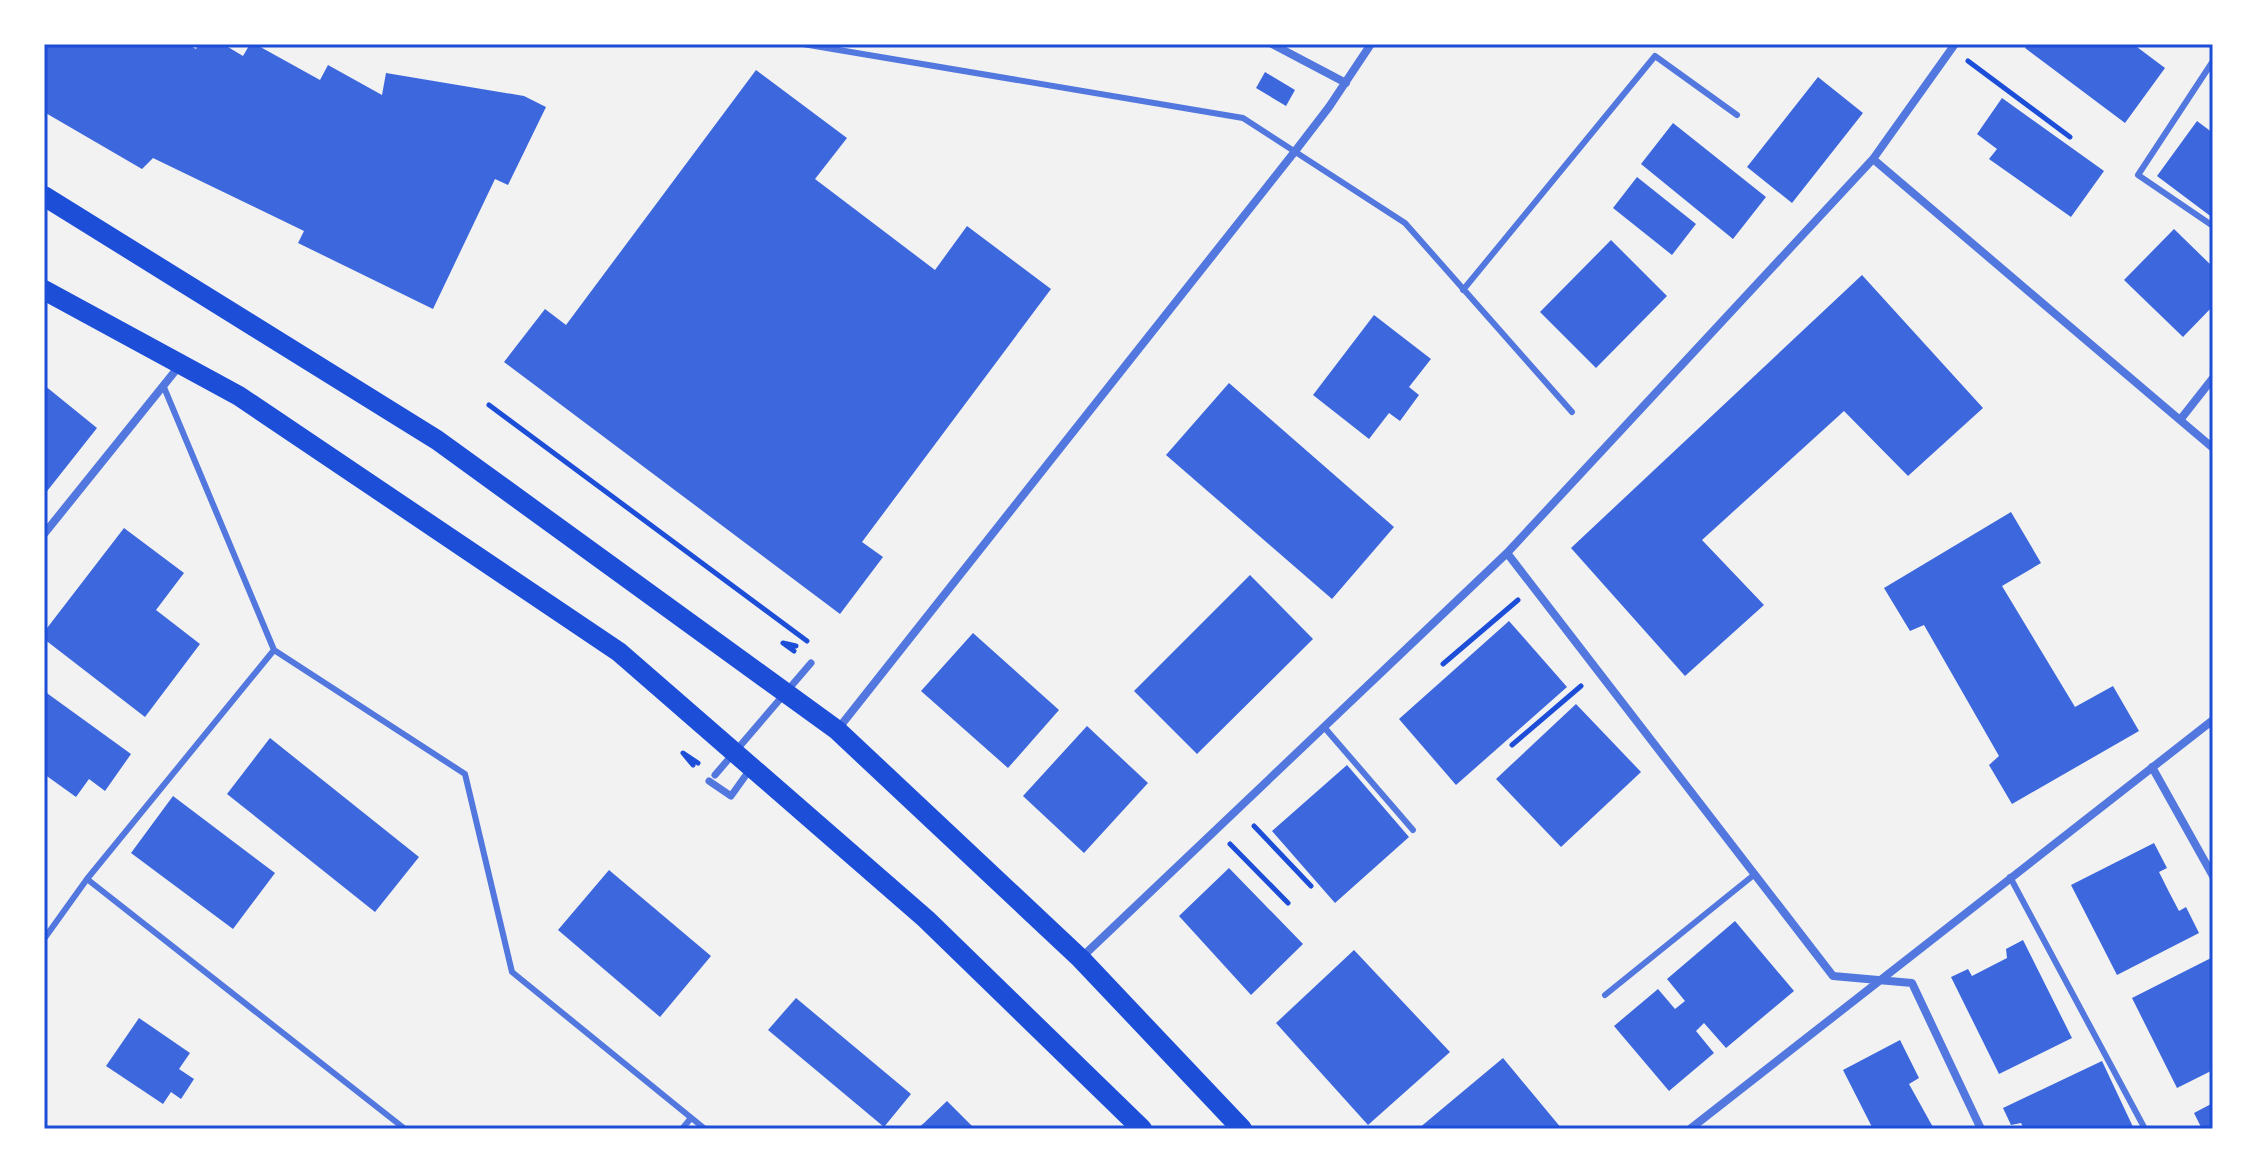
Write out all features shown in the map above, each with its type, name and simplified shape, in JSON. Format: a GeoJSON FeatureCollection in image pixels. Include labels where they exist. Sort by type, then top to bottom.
{"type":"FeatureCollection","features":[{"type":"Feature","properties":{"kind":"main road"},"geometry":{"type":"LineString","coordinates":[[44,196],[437,440],[837,730],[1081,959],[1242,1129]]}},
{"type":"Feature","properties":{"kind":"main road"},"geometry":{"type":"LineString","coordinates":[[44,290],[239,396],[619,652],[926,919],[1142,1129]]}},
{"type":"Feature","properties":{"kind":"street"},"geometry":{"type":"LineString","coordinates":[[1272,44],[1346,83]]}},
{"type":"Feature","properties":{"kind":"street"},"geometry":{"type":"LineString","coordinates":[[837,730],[1296,150],[1371,44]]}},
{"type":"Feature","properties":{"kind":"street"},"geometry":{"type":"LineString","coordinates":[[1081,959],[1507,553],[1873,159],[1953,46]]}},
{"type":"Feature","properties":{"kind":"street"},"geometry":{"type":"LineString","coordinates":[[1873,159],[2213,448]]}},
{"type":"Feature","properties":{"kind":"street"},"geometry":{"type":"LineString","coordinates":[[44,534],[180,364]]}},
{"type":"Feature","properties":{"kind":"street"},"geometry":{"type":"LineString","coordinates":[[2180,420],[2213,378]]}},
{"type":"Feature","properties":{"kind":"street"},"geometry":{"type":"LineString","coordinates":[[1507,553],[1833,976],[1912,983],[1981,1129]]}},
{"type":"Feature","properties":{"kind":"street"},"geometry":{"type":"LineString","coordinates":[[751,768],[731,796],[712,778],[811,663]]}},
{"type":"Feature","properties":{"kind":"street"},"geometry":{"type":"LineString","coordinates":[[1691,1129],[1877,980],[2213,720]]}},
{"type":"Feature","properties":{"kind":"street"},"geometry":{"type":"LineString","coordinates":[[2152,767],[2213,876]]}},
{"type":"Feature","properties":{"kind":"lane"},"geometry":{"type":"LineString","coordinates":[[803,44],[1243,118],[1405,223],[1572,412]]}},
{"type":"Feature","properties":{"kind":"lane"},"geometry":{"type":"LineString","coordinates":[[1463,290],[1655,56],[1737,115]]}},
{"type":"Feature","properties":{"kind":"lane"},"geometry":{"type":"LineString","coordinates":[[2213,61],[2138,175],[2213,226]]}},
{"type":"Feature","properties":{"kind":"lane"},"geometry":{"type":"LineString","coordinates":[[163,385],[274,650],[465,774],[512,972],[705,1129]]}},
{"type":"Feature","properties":{"kind":"lane"},"geometry":{"type":"LineString","coordinates":[[44,939],[87,879],[274,650]]}},
{"type":"Feature","properties":{"kind":"lane"},"geometry":{"type":"LineString","coordinates":[[1324,727],[1413,830]]}},
{"type":"Feature","properties":{"kind":"lane"},"geometry":{"type":"LineString","coordinates":[[1605,995],[1755,874]]}},
{"type":"Feature","properties":{"kind":"lane"},"geometry":{"type":"LineString","coordinates":[[2010,877],[2145,1129]]}},
{"type":"Feature","properties":{"kind":"lane"},"geometry":{"type":"LineString","coordinates":[[87,879],[405,1129]]}},
{"type":"Feature","properties":{"kind":"lane"},"geometry":{"type":"LineString","coordinates":[[682,1129],[691,1118]]}},
{"type":"Feature","properties":{"kind":"path"},"geometry":{"type":"LineString","coordinates":[[1953,46],[2070,137]]}},
{"type":"Feature","properties":{"kind":"path"},"geometry":{"type":"LineString","coordinates":[[489,405],[810,643]]}},
{"type":"Feature","properties":{"kind":"path"},"geometry":{"type":"LineString","coordinates":[[1443,664],[1533,587]]}},
{"type":"Feature","properties":{"kind":"path"},"geometry":{"type":"LineString","coordinates":[[1512,745],[1598,671]]}},
{"type":"Feature","properties":{"kind":"path"},"geometry":{"type":"LineString","coordinates":[[1238,808],[1311,886]]}},
{"type":"Feature","properties":{"kind":"path"},"geometry":{"type":"LineString","coordinates":[[1216,830],[1288,903]]}},
{"type":"Feature","properties":{"kind":"building"},"geometry":{"type":"Polygon","coordinates":[[[44,44],[187,44],[196,49],[199,44],[223,44],[243,56],[250,44],[255,44],[320,80],[328,65],[382,95],[386,73],[524,96],[546,107],[508,185],[495,179],[433,309],[298,243],[304,231],[153,158],[142,169],[44,112],[44,44]]]}},
{"type":"Feature","properties":{"kind":"building"},"geometry":{"type":"Polygon","coordinates":[[[2028,44],[2133,44],[2165,68],[2125,123],[2025,48],[2028,44]]]}},
{"type":"Feature","properties":{"kind":"building"},"geometry":{"type":"Polygon","coordinates":[[[756,70],[847,138],[815,179],[935,270],[967,226],[1051,289],[862,542],[883,557],[840,614],[504,362],[545,309],[566,325],[756,70]]]}},
{"type":"Feature","properties":{"kind":"building"},"geometry":{"type":"Polygon","coordinates":[[[1265,72],[1295,90],[1286,106],[1256,88],[1265,72]]]}},
{"type":"Feature","properties":{"kind":"building"},"geometry":{"type":"Polygon","coordinates":[[[1818,77],[1863,113],[1792,203],[1747,167],[1818,77]]]}},
{"type":"Feature","properties":{"kind":"building"},"geometry":{"type":"Polygon","coordinates":[[[2002,98],[2104,171],[2071,217],[1989,159],[1997,149],[1977,134],[2002,98]]]}},
{"type":"Feature","properties":{"kind":"building"},"geometry":{"type":"Polygon","coordinates":[[[2197,121],[2213,133],[2213,218],[2157,176],[2197,121]]]}},
{"type":"Feature","properties":{"kind":"building"},"geometry":{"type":"Polygon","coordinates":[[[1673,123],[1766,197],[1733,239],[1641,164],[1673,123]]]}},
{"type":"Feature","properties":{"kind":"building"},"geometry":{"type":"Polygon","coordinates":[[[1637,177],[1696,224],[1672,255],[1613,208],[1637,177]]]}},
{"type":"Feature","properties":{"kind":"building"},"geometry":{"type":"Polygon","coordinates":[[[2174,229],[2213,267],[2213,306],[2183,337],[2124,280],[2174,229]]]}},
{"type":"Feature","properties":{"kind":"building"},"geometry":{"type":"Polygon","coordinates":[[[1611,240],[1667,296],[1596,368],[1540,312],[1611,240]]]}},
{"type":"Feature","properties":{"kind":"building"},"geometry":{"type":"Polygon","coordinates":[[[1862,275],[1983,408],[1908,476],[1844,411],[1702,540],[1764,605],[1685,676],[1571,548],[1862,275]]]}},
{"type":"Feature","properties":{"kind":"building"},"geometry":{"type":"Polygon","coordinates":[[[1374,315],[1431,359],[1409,387],[1419,395],[1400,421],[1389,413],[1369,439],[1313,395],[1374,315]]]}},
{"type":"Feature","properties":{"kind":"building"},"geometry":{"type":"Polygon","coordinates":[[[1229,383],[1394,527],[1332,599],[1166,455],[1229,383]]]}},
{"type":"Feature","properties":{"kind":"building"},"geometry":{"type":"Polygon","coordinates":[[[44,385],[97,428],[44,495],[44,385]]]}},
{"type":"Feature","properties":{"kind":"building"},"geometry":{"type":"Polygon","coordinates":[[[2011,512],[2041,563],[2002,586],[2075,707],[2113,686],[2139,731],[2012,804],[1989,765],[1999,756],[1924,625],[1910,631],[1884,588],[2011,512]]]}},
{"type":"Feature","properties":{"kind":"building"},"geometry":{"type":"Polygon","coordinates":[[[124,528],[184,573],[156,610],[200,644],[145,717],[44,639],[44,632],[124,528]]]}},
{"type":"Feature","properties":{"kind":"building"},"geometry":{"type":"Polygon","coordinates":[[[1250,575],[1313,639],[1197,754],[1134,691],[1250,575]]]}},
{"type":"Feature","properties":{"kind":"building"},"geometry":{"type":"Polygon","coordinates":[[[1509,621],[1567,687],[1456,785],[1399,719],[1509,621]]]}},
{"type":"Feature","properties":{"kind":"building"},"geometry":{"type":"Polygon","coordinates":[[[973,633],[1059,710],[1008,768],[921,691],[973,633]]]}},
{"type":"Feature","properties":{"kind":"building"},"geometry":{"type":"Polygon","coordinates":[[[44,691],[131,754],[105,791],[89,779],[76,797],[44,774],[44,691]]]}},
{"type":"Feature","properties":{"kind":"building"},"geometry":{"type":"Polygon","coordinates":[[[1576,704],[1641,772],[1561,847],[1496,779],[1576,704]]]}},
{"type":"Feature","properties":{"kind":"building"},"geometry":{"type":"Polygon","coordinates":[[[1087,726],[1148,783],[1084,853],[1023,796],[1087,726]]]}},
{"type":"Feature","properties":{"kind":"building"},"geometry":{"type":"Polygon","coordinates":[[[270,738],[419,857],[375,912],[227,794],[270,738]]]}},
{"type":"Feature","properties":{"kind":"building"},"geometry":{"type":"Polygon","coordinates":[[[1347,765],[1409,837],[1335,903],[1272,831],[1347,765]]]}},
{"type":"Feature","properties":{"kind":"building"},"geometry":{"type":"Polygon","coordinates":[[[173,796],[275,873],[233,929],[131,853],[173,796]]]}},
{"type":"Feature","properties":{"kind":"building"},"geometry":{"type":"Polygon","coordinates":[[[2154,843],[2167,868],[2159,872],[2169,892],[2179,911],[2186,907],[2199,933],[2117,975],[2071,885],[2154,843]]]}},
{"type":"Feature","properties":{"kind":"building"},"geometry":{"type":"Polygon","coordinates":[[[1229,868],[1303,944],[1251,995],[1179,916],[1229,868]]]}},
{"type":"Feature","properties":{"kind":"building"},"geometry":{"type":"Polygon","coordinates":[[[609,870],[711,956],[660,1017],[558,930],[609,870]]]}},
{"type":"Feature","properties":{"kind":"building"},"geometry":{"type":"Polygon","coordinates":[[[1735,921],[1794,991],[1726,1048],[1704,1023],[1696,1031],[1714,1053],[1669,1091],[1614,1026],[1658,989],[1675,1009],[1685,1001],[1667,979],[1735,921]]]}},
{"type":"Feature","properties":{"kind":"building"},"geometry":{"type":"Polygon","coordinates":[[[2023,940],[2072,1038],[1999,1074],[1951,977],[1968,969],[1972,976],[2007,958],[2006,949],[2023,940]]]}},
{"type":"Feature","properties":{"kind":"building"},"geometry":{"type":"Polygon","coordinates":[[[1354,950],[1450,1052],[1368,1125],[1276,1023],[1354,950]]]}},
{"type":"Feature","properties":{"kind":"building"},"geometry":{"type":"Polygon","coordinates":[[[2213,957],[2213,1070],[2177,1088],[2132,998],[2213,957]]]}},
{"type":"Feature","properties":{"kind":"building"},"geometry":{"type":"Polygon","coordinates":[[[796,998],[911,1094],[884,1127],[768,1030],[796,998]]]}},
{"type":"Feature","properties":{"kind":"building"},"geometry":{"type":"Polygon","coordinates":[[[139,1018],[190,1053],[179,1069],[194,1079],[181,1099],[171,1092],[163,1104],[106,1066],[139,1018]]]}},
{"type":"Feature","properties":{"kind":"building"},"geometry":{"type":"Polygon","coordinates":[[[1900,1040],[1919,1078],[1909,1084],[1934,1129],[1873,1129],[1843,1070],[1900,1040]]]}},
{"type":"Feature","properties":{"kind":"building"},"geometry":{"type":"Polygon","coordinates":[[[1503,1058],[1562,1129],[1418,1129],[1503,1058]]]}},
{"type":"Feature","properties":{"kind":"building"},"geometry":{"type":"Polygon","coordinates":[[[2102,1061],[2134,1129],[2024,1129],[2021,1123],[2011,1125],[2003,1108],[2102,1061]]]}},
{"type":"Feature","properties":{"kind":"building"},"geometry":{"type":"Polygon","coordinates":[[[947,1101],[975,1129],[917,1129],[924,1123],[947,1101]]]}},
{"type":"Feature","properties":{"kind":"building"},"geometry":{"type":"Polygon","coordinates":[[[2213,1103],[2213,1129],[2202,1129],[2194,1113],[2213,1103]]]}}]}
